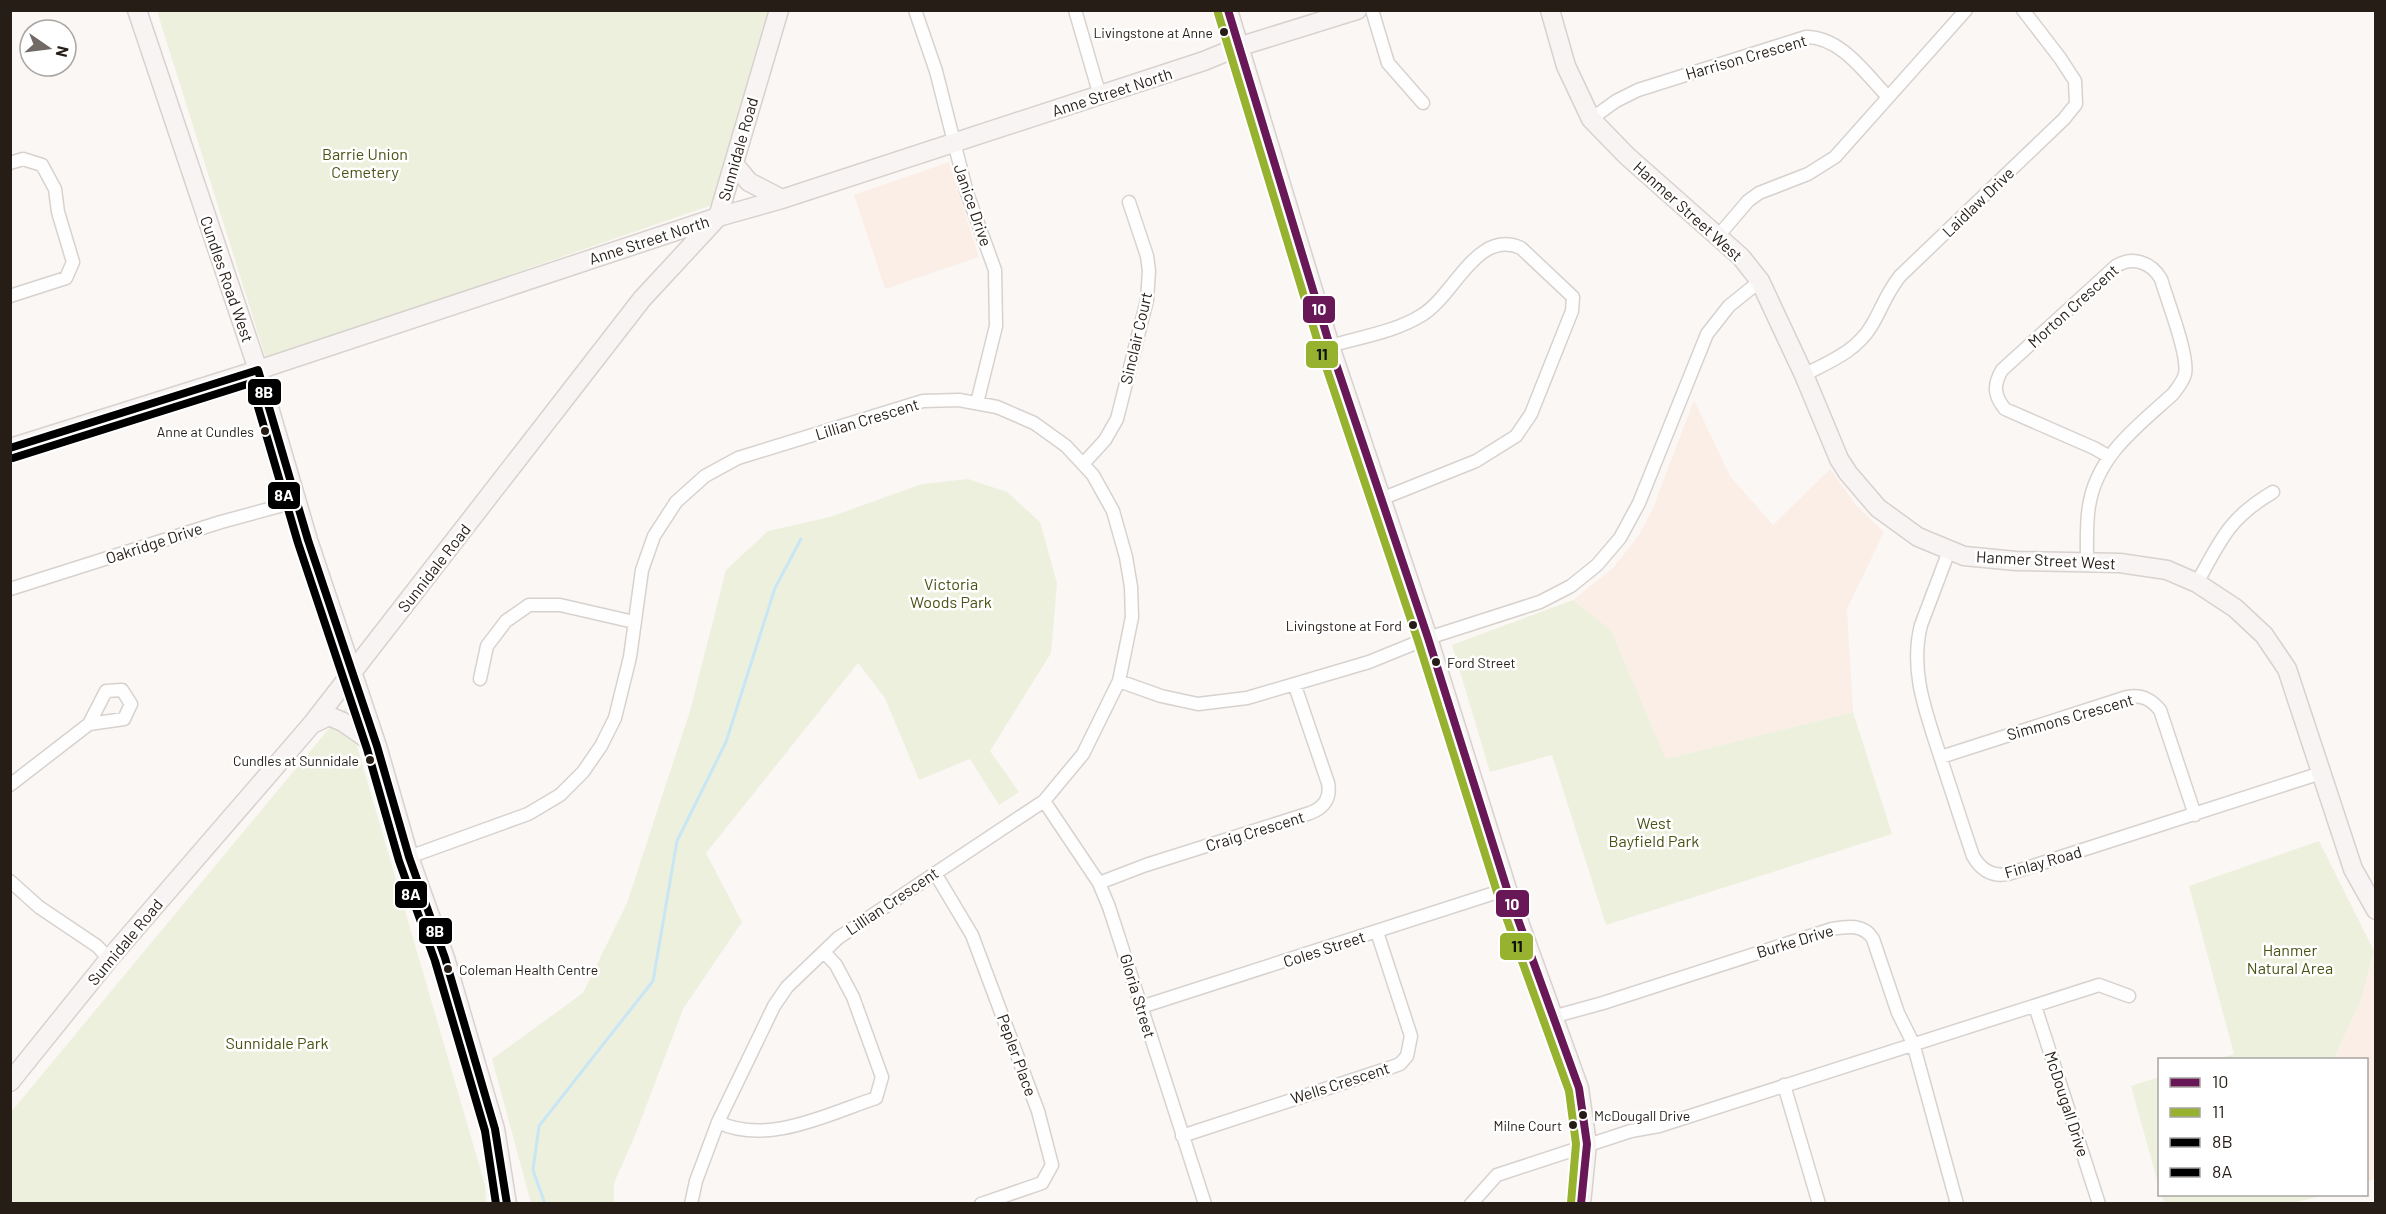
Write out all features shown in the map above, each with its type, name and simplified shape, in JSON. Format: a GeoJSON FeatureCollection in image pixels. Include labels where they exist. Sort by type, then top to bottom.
{"type":"FeatureCollection","features":[{"type":"Feature","properties":{"kind":"street","name":"Cundles Road West"},"geometry":{"type":"LineString","coordinates":[[137,10],[258,370],[308,540],[377,746],[409,856],[443,953],[495,1129],[507,1203]]}},
{"type":"Feature","properties":{"kind":"street","name":"Sunnidale Road"},"geometry":{"type":"LineString","coordinates":[[10,1082],[109,959],[312,724],[642,299],[718,217],[779,10]]}},
{"type":"Feature","properties":{"kind":"street","name":"Janice Drive"},"geometry":{"type":"LineString","coordinates":[[915,10],[936,71],[967,193],[995,270],[996,326],[977,403]]}},
{"type":"Feature","properties":{"kind":"street"},"geometry":{"type":"LineString","coordinates":[[1075,10],[1100,96]]}},
{"type":"Feature","properties":{"kind":"street"},"geometry":{"type":"LineString","coordinates":[[1227,10],[1330,346],[1428,638],[1507,889],[1579,1088],[1587,1144],[1581,1203]]}},
{"type":"Feature","properties":{"kind":"street","name":"Anne Street North"},"geometry":{"type":"LineString","coordinates":[[10,448],[258,370],[718,217],[782,200],[1204,62],[1238,47],[1357,10]]}},
{"type":"Feature","properties":{"kind":"street"},"geometry":{"type":"LineString","coordinates":[[1372,10],[1388,63],[1423,104]]}},
{"type":"Feature","properties":{"kind":"street","name":"Hanmer Street West"},"geometry":{"type":"LineString","coordinates":[[1550,10],[1566,66],[1591,119],[1627,156],[1719,235],[1760,281],[1804,375],[1839,459],[1859,487],[1890,519],[1918,537],[1964,556],[1997,560],[2087,561],[2150,566],[2181,574],[2235,608],[2264,635],[2287,669],[2353,869],[2376,910]]}},
{"type":"Feature","properties":{"kind":"street"},"geometry":{"type":"LineString","coordinates":[[1719,235],[1748,201],[1759,193],[1808,174],[1835,157],[1966,10]]}},
{"type":"Feature","properties":{"kind":"street","name":"Laidlaw Drive"},"geometry":{"type":"LineString","coordinates":[[1804,375],[1842,356],[1861,340],[1900,276],[2064,119],[2076,104],[2074,81],[2060,58],[2023,10]]}},
{"type":"Feature","properties":{"kind":"street","name":"Harrison Crescent"},"geometry":{"type":"LineString","coordinates":[[1591,119],[1616,101],[1638,90],[1806,37],[1821,38],[1833,43],[1888,97]]}},
{"type":"Feature","properties":{"kind":"street"},"geometry":{"type":"LineString","coordinates":[[10,163],[23,159],[42,165],[54,189],[58,212],[73,262],[66,278],[10,296]]}},
{"type":"Feature","properties":{"kind":"street"},"geometry":{"type":"LineString","coordinates":[[734,164],[749,182],[782,200]]}},
{"type":"Feature","properties":{"kind":"street","name":"Sinclair Court"},"geometry":{"type":"LineString","coordinates":[[1083,464],[1105,440],[1117,419],[1147,300],[1149,271],[1147,256],[1129,202]]}},
{"type":"Feature","properties":{"kind":"street"},"geometry":{"type":"LineString","coordinates":[[1330,346],[1420,317],[1445,296],[1477,256],[1498,244],[1513,244],[1521,248],[1573,297],[1572,311],[1532,414],[1516,436],[1476,462],[1381,499]]}},
{"type":"Feature","properties":{"kind":"street","name":"Morton Crescent"},"geometry":{"type":"LineString","coordinates":[[2087,561],[2089,505],[2094,487],[2108,456],[2173,394],[2185,374],[2185,357],[2161,279],[2156,271],[2140,261],[2124,261],[2116,266],[2007,365],[1998,377],[1995,386],[1999,401],[2005,409],[2108,456]]}},
{"type":"Feature","properties":{"kind":"street"},"geometry":{"type":"LineString","coordinates":[[1119,681],[1161,696],[1198,704],[1247,698],[1295,686],[1369,662],[1428,638],[1540,602],[1571,586],[1598,565],[1620,538],[1639,503],[1707,334],[1729,306],[1760,281]]}},
{"type":"Feature","properties":{"kind":"street","name":"Lillian Crescent"},"geometry":{"type":"LineString","coordinates":[[409,856],[528,814],[560,795],[583,772],[601,746],[615,718],[630,657],[642,570],[654,536],[676,502],[705,476],[738,458],[922,401],[959,400],[997,407],[1034,423],[1066,446],[1093,475],[1113,511],[1126,557],[1131,587],[1132,616],[1119,681],[1083,754],[1044,801],[838,938],[825,953],[787,987],[774,1006],[718,1122],[696,1181],[691,1203]]}},
{"type":"Feature","properties":{"kind":"street"},"geometry":{"type":"LineString","coordinates":[[2197,583],[2225,532],[2238,516],[2273,492]]}},
{"type":"Feature","properties":{"kind":"street","name":"Oakridge Drive"},"geometry":{"type":"LineString","coordinates":[[10,589],[221,522],[298,501]]}},
{"type":"Feature","properties":{"kind":"street","name":"Finlay Road"},"geometry":{"type":"LineString","coordinates":[[1949,551],[1924,614],[1916,650],[1916,667],[1922,703],[1973,856],[1980,867],[1995,875],[2008,874],[2321,773]]}},
{"type":"Feature","properties":{"kind":"street"},"geometry":{"type":"LineString","coordinates":[[480,679],[487,646],[506,621],[530,605],[560,605],[634,622]]}},
{"type":"Feature","properties":{"kind":"street","name":"Craig Crescent"},"geometry":{"type":"LineString","coordinates":[[1099,883],[1146,865],[1310,813],[1322,807],[1328,795],[1328,783],[1295,686]]}},
{"type":"Feature","properties":{"kind":"street","name":"Simmons Crescent"},"geometry":{"type":"LineString","coordinates":[[1941,758],[2117,700],[2139,696],[2150,700],[2160,710],[2195,815]]}},
{"type":"Feature","properties":{"kind":"street"},"geometry":{"type":"LineString","coordinates":[[312,724],[329,716],[343,722],[377,746]]}},
{"type":"Feature","properties":{"kind":"street"},"geometry":{"type":"LineString","coordinates":[[10,785],[90,724]]}},
{"type":"Feature","properties":{"kind":"street","name":"Gloria Street"},"geometry":{"type":"LineString","coordinates":[[1044,801],[1099,883],[1119,935],[1205,1203]]}},
{"type":"Feature","properties":{"kind":"street","name":"Pepler Place"},"geometry":{"type":"LineString","coordinates":[[935,873],[972,935],[1038,1111],[1052,1165],[1042,1183],[981,1203]]}},
{"type":"Feature","properties":{"kind":"street"},"geometry":{"type":"LineString","coordinates":[[10,881],[39,907],[97,946],[109,959]]}},
{"type":"Feature","properties":{"kind":"street","name":"Coles Street"},"geometry":{"type":"LineString","coordinates":[[1141,1007],[1507,889]]}},
{"type":"Feature","properties":{"kind":"street","name":"Burke Drive"},"geometry":{"type":"LineString","coordinates":[[1552,1017],[1603,1003],[1832,929],[1853,927],[1866,931],[1873,939],[1898,1013],[1912,1043],[1957,1203]]}},
{"type":"Feature","properties":{"kind":"street","name":"Wells Crescent"},"geometry":{"type":"LineString","coordinates":[[1182,1136],[1400,1064],[1407,1056],[1411,1036],[1377,932]]}},
{"type":"Feature","properties":{"kind":"street"},"geometry":{"type":"LineString","coordinates":[[718,1122],[733,1130],[758,1132],[791,1126],[876,1098],[882,1077],[853,997],[836,965],[825,953]]}},
{"type":"Feature","properties":{"kind":"street"},"geometry":{"type":"LineString","coordinates":[[1471,1203],[1497,1175],[1587,1144],[1631,1131],[1659,1126],[1912,1043],[2098,986],[2129,996]]}},
{"type":"Feature","properties":{"kind":"street","name":"McDougall Drive"},"geometry":{"type":"LineString","coordinates":[[2035,1006],[2099,1203]]}},
{"type":"Feature","properties":{"kind":"street"},"geometry":{"type":"LineString","coordinates":[[1784,1085],[1819,1203]]}},
{"type":"Feature","properties":{"kind":"shaded area"},"geometry":{"type":"Polygon","coordinates":[[[949,162],[979,257],[885,289],[854,195],[949,162]]]}},
{"type":"Feature","properties":{"kind":"shaded area"},"geometry":{"type":"Polygon","coordinates":[[[1694,400],[1730,476],[1773,525],[1830,469],[1856,505],[1884,532],[1847,609],[1853,712],[1666,759],[1611,630],[1573,600],[1613,568],[1639,535],[1653,508],[1694,400]]]}},
{"type":"Feature","properties":{"kind":"shaded area"},"geometry":{"type":"Polygon","coordinates":[[[2375,950],[2375,1179],[2368,1182],[2368,1058],[2335,1058],[2362,998],[2375,950]]]}},
{"type":"Feature","properties":{"kind":"green space","name":"Barrie Union Cemetery"},"geometry":{"type":"Polygon","coordinates":[[[157,11],[770,11],[715,204],[266,359],[157,11]]]}},
{"type":"Feature","properties":{"kind":"green space","name":"Victoria Woods Park"},"geometry":{"type":"Polygon","coordinates":[[[968,479],[1007,492],[1040,522],[1057,583],[1051,653],[990,751],[1019,792],[999,805],[970,759],[919,780],[885,698],[858,663],[706,853],[742,922],[683,1009],[636,1133],[614,1183],[614,1203],[531,1203],[492,1059],[583,993],[627,903],[690,711],[726,570],[768,531],[830,517],[922,484],[968,479]]]}},
{"type":"Feature","properties":{"kind":"green space","name":"West Bayfield Park"},"geometry":{"type":"Polygon","coordinates":[[[1573,600],[1611,630],[1666,759],[1853,712],[1892,834],[1606,925],[1552,755],[1490,772],[1452,645],[1573,600]]]}},
{"type":"Feature","properties":{"kind":"green space","name":"Sunnidale Park"},"geometry":{"type":"Polygon","coordinates":[[[346,708],[485,1185],[486,1203],[11,1204],[11,1112],[346,708]]]}},
{"type":"Feature","properties":{"kind":"green space","name":"Hanmer Natural Area"},"geometry":{"type":"Polygon","coordinates":[[[2319,841],[2374,951],[2362,998],[2334,1058],[2221,1058],[2234,1054],[2189,886],[2319,841]]]}},
{"type":"Feature","properties":{"kind":"green space"},"geometry":{"type":"Polygon","coordinates":[[[2158,1078],[2158,1183],[2131,1086],[2158,1078]]]}},
{"type":"Feature","properties":{"kind":"green space"},"geometry":{"type":"Polygon","coordinates":[[[2162,1196],[2320,1196],[2293,1203],[2164,1203],[2162,1196]]]}},
{"type":"Feature","properties":{"kind":"waterway"},"geometry":{"type":"LineString","coordinates":[[545,1204],[533,1170],[539,1126],[653,981],[677,841],[726,742],[775,588],[801,539]]}},
{"type":"Feature","properties":{"kind":"transit line","name":"10"},"geometry":{"type":"LineString","coordinates":[[1228,10],[1330,346],[1428,638],[1507,889],[1579,1088],[1587,1144],[1581,1204]]}},
{"type":"Feature","properties":{"kind":"transit line","name":"11"},"geometry":{"type":"LineString","coordinates":[[1218,13],[1320,349],[1418,641],[1497,892],[1569,1091],[1576,1144],[1571,1203]]}},
{"type":"Feature","properties":{"kind":"transit line","name":"8B"},"geometry":{"type":"LineString","coordinates":[[10,448],[258,370],[308,540],[377,746],[409,857],[445,958],[495,1129],[507,1204]]}},
{"type":"Feature","properties":{"kind":"transit line","name":"8A"},"geometry":{"type":"LineString","coordinates":[[13,458],[251,383],[298,543],[367,749],[399,861],[435,961],[485,1131],[496,1204]]}},
{"type":"Feature","properties":{"kind":"place","name":"Livingstone at Anne"},"geometry":{"type":"Point","coordinates":[1224,32]}},
{"type":"Feature","properties":{"kind":"place","name":"Anne at Cundles"},"geometry":{"type":"Point","coordinates":[265,431]}},
{"type":"Feature","properties":{"kind":"place","name":"Livingstone at Ford"},"geometry":{"type":"Point","coordinates":[1413,625]}},
{"type":"Feature","properties":{"kind":"place","name":"Ford Street"},"geometry":{"type":"Point","coordinates":[1436,662]}},
{"type":"Feature","properties":{"kind":"place","name":"Cundles at Sunnidale"},"geometry":{"type":"Point","coordinates":[370,760]}},
{"type":"Feature","properties":{"kind":"place","name":"Coleman Health Centre"},"geometry":{"type":"Point","coordinates":[448,969]}},
{"type":"Feature","properties":{"kind":"place","name":"McDougall Drive"},"geometry":{"type":"Point","coordinates":[1583,1115]}},
{"type":"Feature","properties":{"kind":"place","name":"Milne Court"},"geometry":{"type":"Point","coordinates":[1573,1125]}}]}
